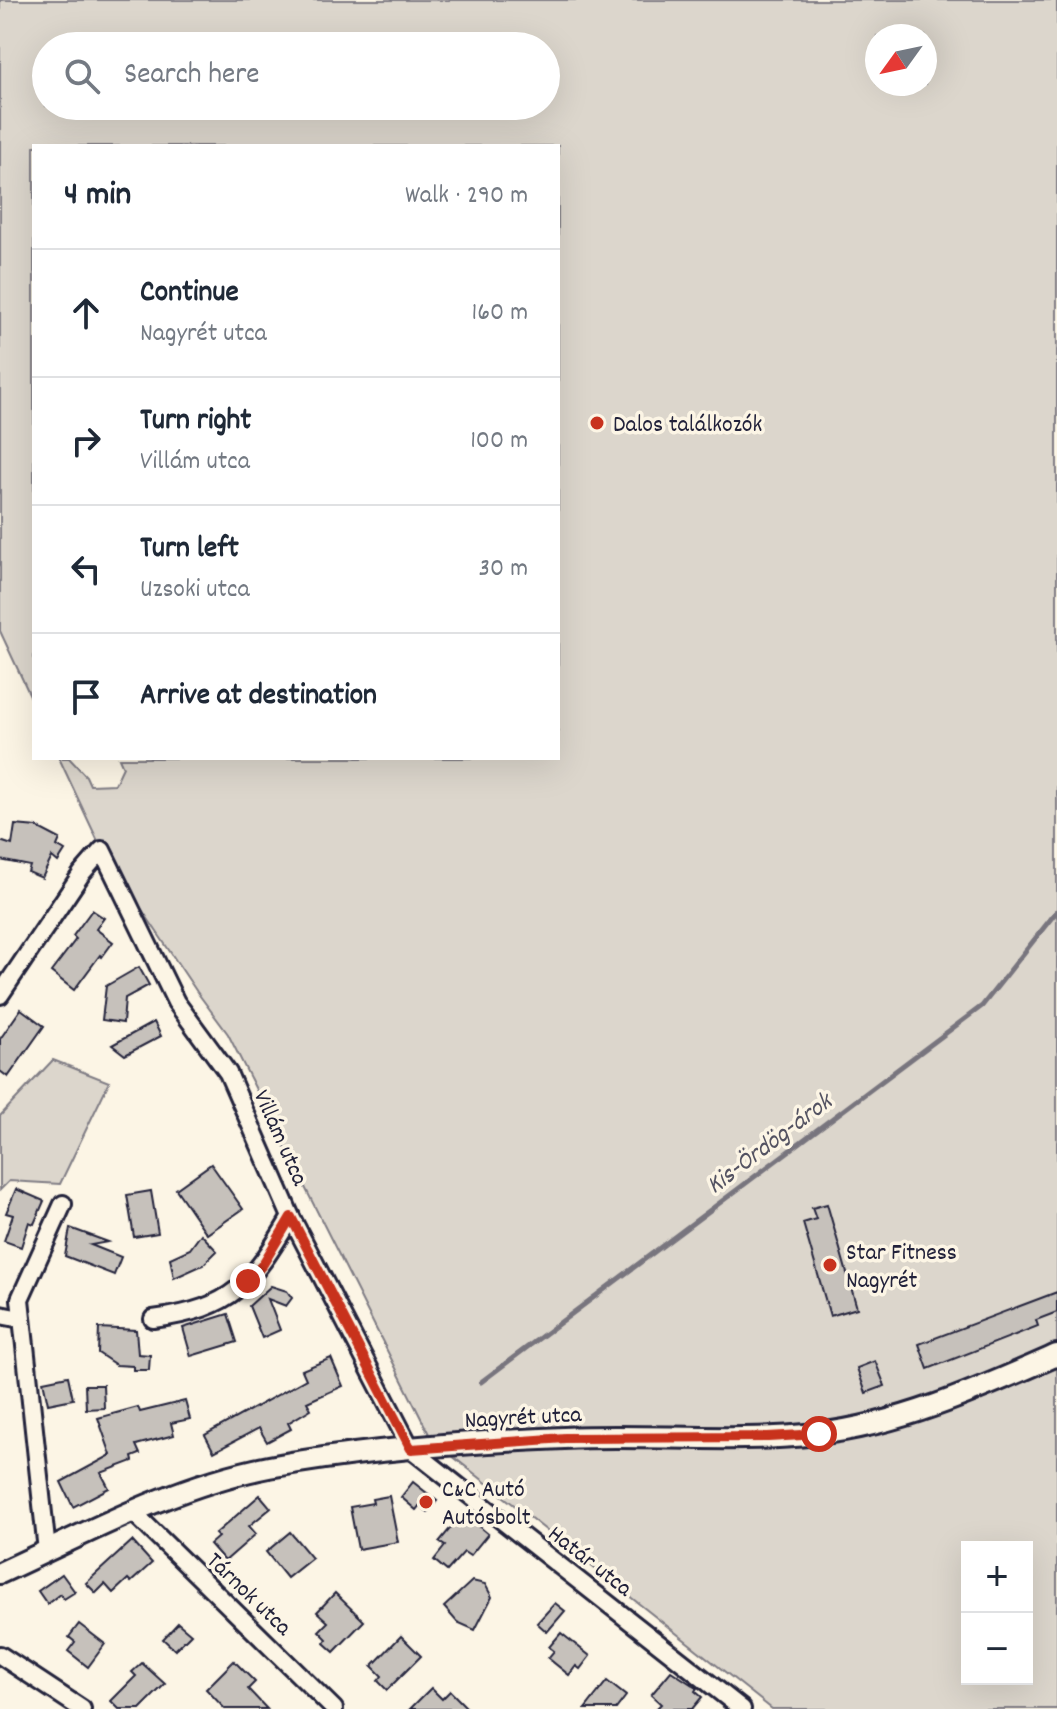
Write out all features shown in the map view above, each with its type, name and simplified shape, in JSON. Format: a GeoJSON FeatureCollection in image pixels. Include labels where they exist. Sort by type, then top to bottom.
{"type":"FeatureCollection","features":[{"type":"Feature","properties":{"kind":"street","name":"Villám utca"},"geometry":{"type":"LineString","coordinates":[[0,995],[82,873],[102,850],[176,1002],[228,1073],[291,1217],[411,1449]]}},
{"type":"Feature","properties":{"kind":"street"},"geometry":{"type":"LineString","coordinates":[[47,1551],[20,1299],[63,1204]]}},
{"type":"Feature","properties":{"kind":"street"},"geometry":{"type":"LineString","coordinates":[[153,1319],[196,1311],[233,1294],[263,1264],[291,1217]]}},
{"type":"Feature","properties":{"kind":"street"},"geometry":{"type":"LineString","coordinates":[[0,1315],[21,1319]]}},
{"type":"Feature","properties":{"kind":"street","name":"Nagyrét utca"},"geometry":{"type":"LineString","coordinates":[[0,1573],[133,1512],[205,1485],[266,1468],[411,1449],[565,1438],[755,1438],[819,1434],[927,1408],[1057,1355]]}},
{"type":"Feature","properties":{"kind":"street","name":"Határ utca"},"geometry":{"type":"LineString","coordinates":[[411,1449],[742,1709]]}},
{"type":"Feature","properties":{"kind":"street","name":"Tárnok utca"},"geometry":{"type":"LineString","coordinates":[[133,1512],[334,1709]]}},
{"type":"Feature","properties":{"kind":"street"},"geometry":{"type":"LineString","coordinates":[[0,1655],[82,1709]]}},
{"type":"Feature","properties":{"kind":"shaded area"},"geometry":{"type":"Polygon","coordinates":[[[0,0],[1057,0],[1057,1709],[772,1709],[432,1440],[228,1034],[102,850],[60,760],[71,760],[90,785],[115,784],[123,767],[120,760],[560,760],[560,144],[32,144],[32,700],[0,631],[0,0]]]}},
{"type":"Feature","properties":{"kind":"shaded area"},"geometry":{"type":"Polygon","coordinates":[[[53,1060],[109,1082],[60,1184],[9,1181],[0,1190],[0,1116],[53,1060]]]}},
{"type":"Feature","properties":{"kind":"building"},"geometry":{"type":"Polygon","coordinates":[[[15,825],[37,827],[60,839],[57,846],[65,851],[58,862],[52,857],[42,878],[28,872],[30,866],[0,860],[0,841],[12,845],[15,825]]]}},
{"type":"Feature","properties":{"kind":"building"},"geometry":{"type":"Polygon","coordinates":[[[92,910],[104,918],[96,929],[113,942],[74,990],[51,972],[76,939],[73,936],[92,910]]]}},
{"type":"Feature","properties":{"kind":"building"},"geometry":{"type":"Polygon","coordinates":[[[139,967],[149,985],[125,998],[123,1023],[102,1020],[106,986],[139,967]]]}},
{"type":"Feature","properties":{"kind":"building"},"geometry":{"type":"Polygon","coordinates":[[[21,1009],[44,1026],[8,1077],[0,1071],[0,1039],[21,1009]]]}},
{"type":"Feature","properties":{"kind":"building"},"geometry":{"type":"Polygon","coordinates":[[[154,1022],[161,1036],[125,1055],[112,1045],[154,1022]]]}},
{"type":"Feature","properties":{"kind":"building"},"geometry":{"type":"Polygon","coordinates":[[[211,1164],[243,1209],[207,1234],[176,1189],[211,1164]]]}},
{"type":"Feature","properties":{"kind":"building"},"geometry":{"type":"Polygon","coordinates":[[[16,1189],[44,1201],[34,1224],[29,1222],[21,1247],[4,1241],[13,1215],[6,1213],[16,1189]]]}},
{"type":"Feature","properties":{"kind":"building"},"geometry":{"type":"Polygon","coordinates":[[[151,1191],[158,1233],[134,1237],[127,1195],[151,1191]]]}},
{"type":"Feature","properties":{"kind":"building","name":"Star Fitness Nagyrét"},"geometry":{"type":"Polygon","coordinates":[[[827,1204],[857,1308],[830,1316],[803,1223],[816,1219],[812,1208],[827,1204]]]}},
{"type":"Feature","properties":{"kind":"building"},"geometry":{"type":"Polygon","coordinates":[[[70,1228],[108,1242],[91,1245],[121,1257],[114,1275],[65,1256],[70,1228]]]}},
{"type":"Feature","properties":{"kind":"building"},"geometry":{"type":"Polygon","coordinates":[[[201,1234],[217,1251],[203,1265],[174,1278],[170,1258],[190,1249],[201,1234]]]}},
{"type":"Feature","properties":{"kind":"building"},"geometry":{"type":"Polygon","coordinates":[[[271,1286],[287,1291],[292,1298],[286,1306],[268,1299],[280,1330],[262,1338],[249,1306],[271,1286]]]}},
{"type":"Feature","properties":{"kind":"building"},"geometry":{"type":"Polygon","coordinates":[[[1057,1292],[1057,1312],[1036,1320],[1038,1326],[928,1369],[919,1344],[1057,1292]]]}},
{"type":"Feature","properties":{"kind":"building"},"geometry":{"type":"Polygon","coordinates":[[[228,1314],[237,1342],[191,1356],[183,1328],[228,1314]]]}},
{"type":"Feature","properties":{"kind":"building"},"geometry":{"type":"Polygon","coordinates":[[[99,1328],[136,1330],[138,1354],[150,1355],[149,1370],[116,1365],[98,1353],[99,1328]]]}},
{"type":"Feature","properties":{"kind":"building"},"geometry":{"type":"Polygon","coordinates":[[[331,1358],[343,1386],[307,1402],[311,1409],[288,1423],[291,1429],[267,1442],[259,1428],[214,1452],[205,1435],[306,1379],[302,1370],[331,1358]]]}},
{"type":"Feature","properties":{"kind":"building"},"geometry":{"type":"Polygon","coordinates":[[[875,1361],[885,1386],[866,1393],[857,1368],[875,1361]]]}},
{"type":"Feature","properties":{"kind":"building"},"geometry":{"type":"Polygon","coordinates":[[[68,1376],[73,1399],[48,1404],[43,1381],[68,1376]]]}},
{"type":"Feature","properties":{"kind":"building"},"geometry":{"type":"Polygon","coordinates":[[[85,1385],[103,1385],[104,1408],[86,1409],[85,1385]]]}},
{"type":"Feature","properties":{"kind":"building"},"geometry":{"type":"Polygon","coordinates":[[[185,1401],[190,1419],[171,1423],[174,1435],[136,1445],[140,1454],[132,1457],[133,1461],[101,1473],[109,1488],[73,1507],[61,1482],[111,1455],[98,1418],[138,1407],[140,1412],[185,1401]]]}},
{"type":"Feature","properties":{"kind":"building"},"geometry":{"type":"Polygon","coordinates":[[[413,1482],[437,1501],[428,1512],[420,1505],[416,1510],[401,1497],[413,1482]]]}},
{"type":"Feature","properties":{"kind":"building"},"geometry":{"type":"Polygon","coordinates":[[[260,1495],[271,1508],[249,1526],[256,1534],[225,1561],[210,1544],[218,1537],[215,1534],[260,1495]]]}},
{"type":"Feature","properties":{"kind":"building"},"geometry":{"type":"Polygon","coordinates":[[[389,1496],[398,1542],[358,1549],[350,1507],[389,1496]]]}},
{"type":"Feature","properties":{"kind":"building"},"geometry":{"type":"Polygon","coordinates":[[[463,1513],[488,1534],[470,1556],[464,1552],[447,1571],[434,1560],[445,1546],[439,1542],[463,1513]]]}},
{"type":"Feature","properties":{"kind":"building"},"geometry":{"type":"Polygon","coordinates":[[[290,1532],[312,1558],[287,1578],[266,1552],[290,1532]]]}},
{"type":"Feature","properties":{"kind":"building"},"geometry":{"type":"Polygon","coordinates":[[[132,1541],[152,1563],[113,1593],[105,1584],[96,1593],[86,1583],[132,1541]]]}},
{"type":"Feature","properties":{"kind":"building"},"geometry":{"type":"Polygon","coordinates":[[[62,1574],[75,1592],[64,1599],[60,1594],[47,1604],[38,1591],[62,1574]]]}},
{"type":"Feature","properties":{"kind":"building"},"geometry":{"type":"Polygon","coordinates":[[[472,1581],[485,1584],[492,1597],[475,1630],[457,1622],[444,1607],[472,1581]]]}},
{"type":"Feature","properties":{"kind":"building"},"geometry":{"type":"Polygon","coordinates":[[[335,1593],[364,1621],[334,1652],[324,1643],[327,1639],[319,1631],[328,1622],[317,1612],[335,1593]]]}},
{"type":"Feature","properties":{"kind":"building"},"geometry":{"type":"Polygon","coordinates":[[[555,1603],[565,1611],[547,1632],[537,1623],[555,1603]]]}},
{"type":"Feature","properties":{"kind":"building"},"geometry":{"type":"Polygon","coordinates":[[[178,1623],[191,1634],[175,1650],[163,1639],[178,1623]]]}},
{"type":"Feature","properties":{"kind":"building"},"geometry":{"type":"Polygon","coordinates":[[[79,1624],[105,1644],[88,1667],[68,1651],[75,1642],[69,1637],[79,1624]]]}},
{"type":"Feature","properties":{"kind":"building"},"geometry":{"type":"Polygon","coordinates":[[[561,1633],[590,1656],[580,1669],[576,1666],[569,1675],[548,1658],[554,1651],[549,1647],[561,1633]]]}},
{"type":"Feature","properties":{"kind":"building"},"geometry":{"type":"Polygon","coordinates":[[[401,1636],[421,1656],[387,1690],[378,1681],[382,1676],[372,1666],[401,1636]]]}},
{"type":"Feature","properties":{"kind":"building"},"geometry":{"type":"Polygon","coordinates":[[[234,1661],[255,1682],[248,1689],[267,1709],[225,1709],[206,1689],[234,1661]]]}},
{"type":"Feature","properties":{"kind":"building"},"geometry":{"type":"Polygon","coordinates":[[[142,1663],[165,1684],[140,1709],[119,1709],[111,1701],[136,1676],[132,1672],[142,1663]]]}},
{"type":"Feature","properties":{"kind":"building"},"geometry":{"type":"Polygon","coordinates":[[[671,1671],[697,1688],[695,1691],[702,1697],[692,1709],[656,1709],[661,1704],[651,1695],[671,1671]]]}},
{"type":"Feature","properties":{"kind":"building"},"geometry":{"type":"Polygon","coordinates":[[[607,1681],[626,1696],[616,1709],[585,1709],[607,1681]]]}},
{"type":"Feature","properties":{"kind":"building"},"geometry":{"type":"Polygon","coordinates":[[[431,1688],[442,1699],[450,1691],[468,1709],[410,1709],[431,1688]]]}},
{"type":"Feature","properties":{"kind":"waterway","name":"Kis-Ördög-árok"},"geometry":{"type":"LineString","coordinates":[[481,1382],[982,1006],[1057,911]]}},
{"type":"Feature","properties":{"kind":"place","name":"Dalos találkozók"},"geometry":{"type":"Point","coordinates":[597,423]}},
{"type":"Feature","properties":{"kind":"place","name":"Star Fitness Nagyrét"},"geometry":{"type":"Point","coordinates":[830,1265]}},
{"type":"Feature","properties":{"kind":"place","name":"C&C Autó Autósbolt"},"geometry":{"type":"Point","coordinates":[426,1502]}},
{"type":"Feature","properties":{"kind":"route"},"geometry":{"type":"LineString","coordinates":[[248,1281],[263,1264],[291,1217],[411,1449],[565,1438],[819,1434]]}}]}
